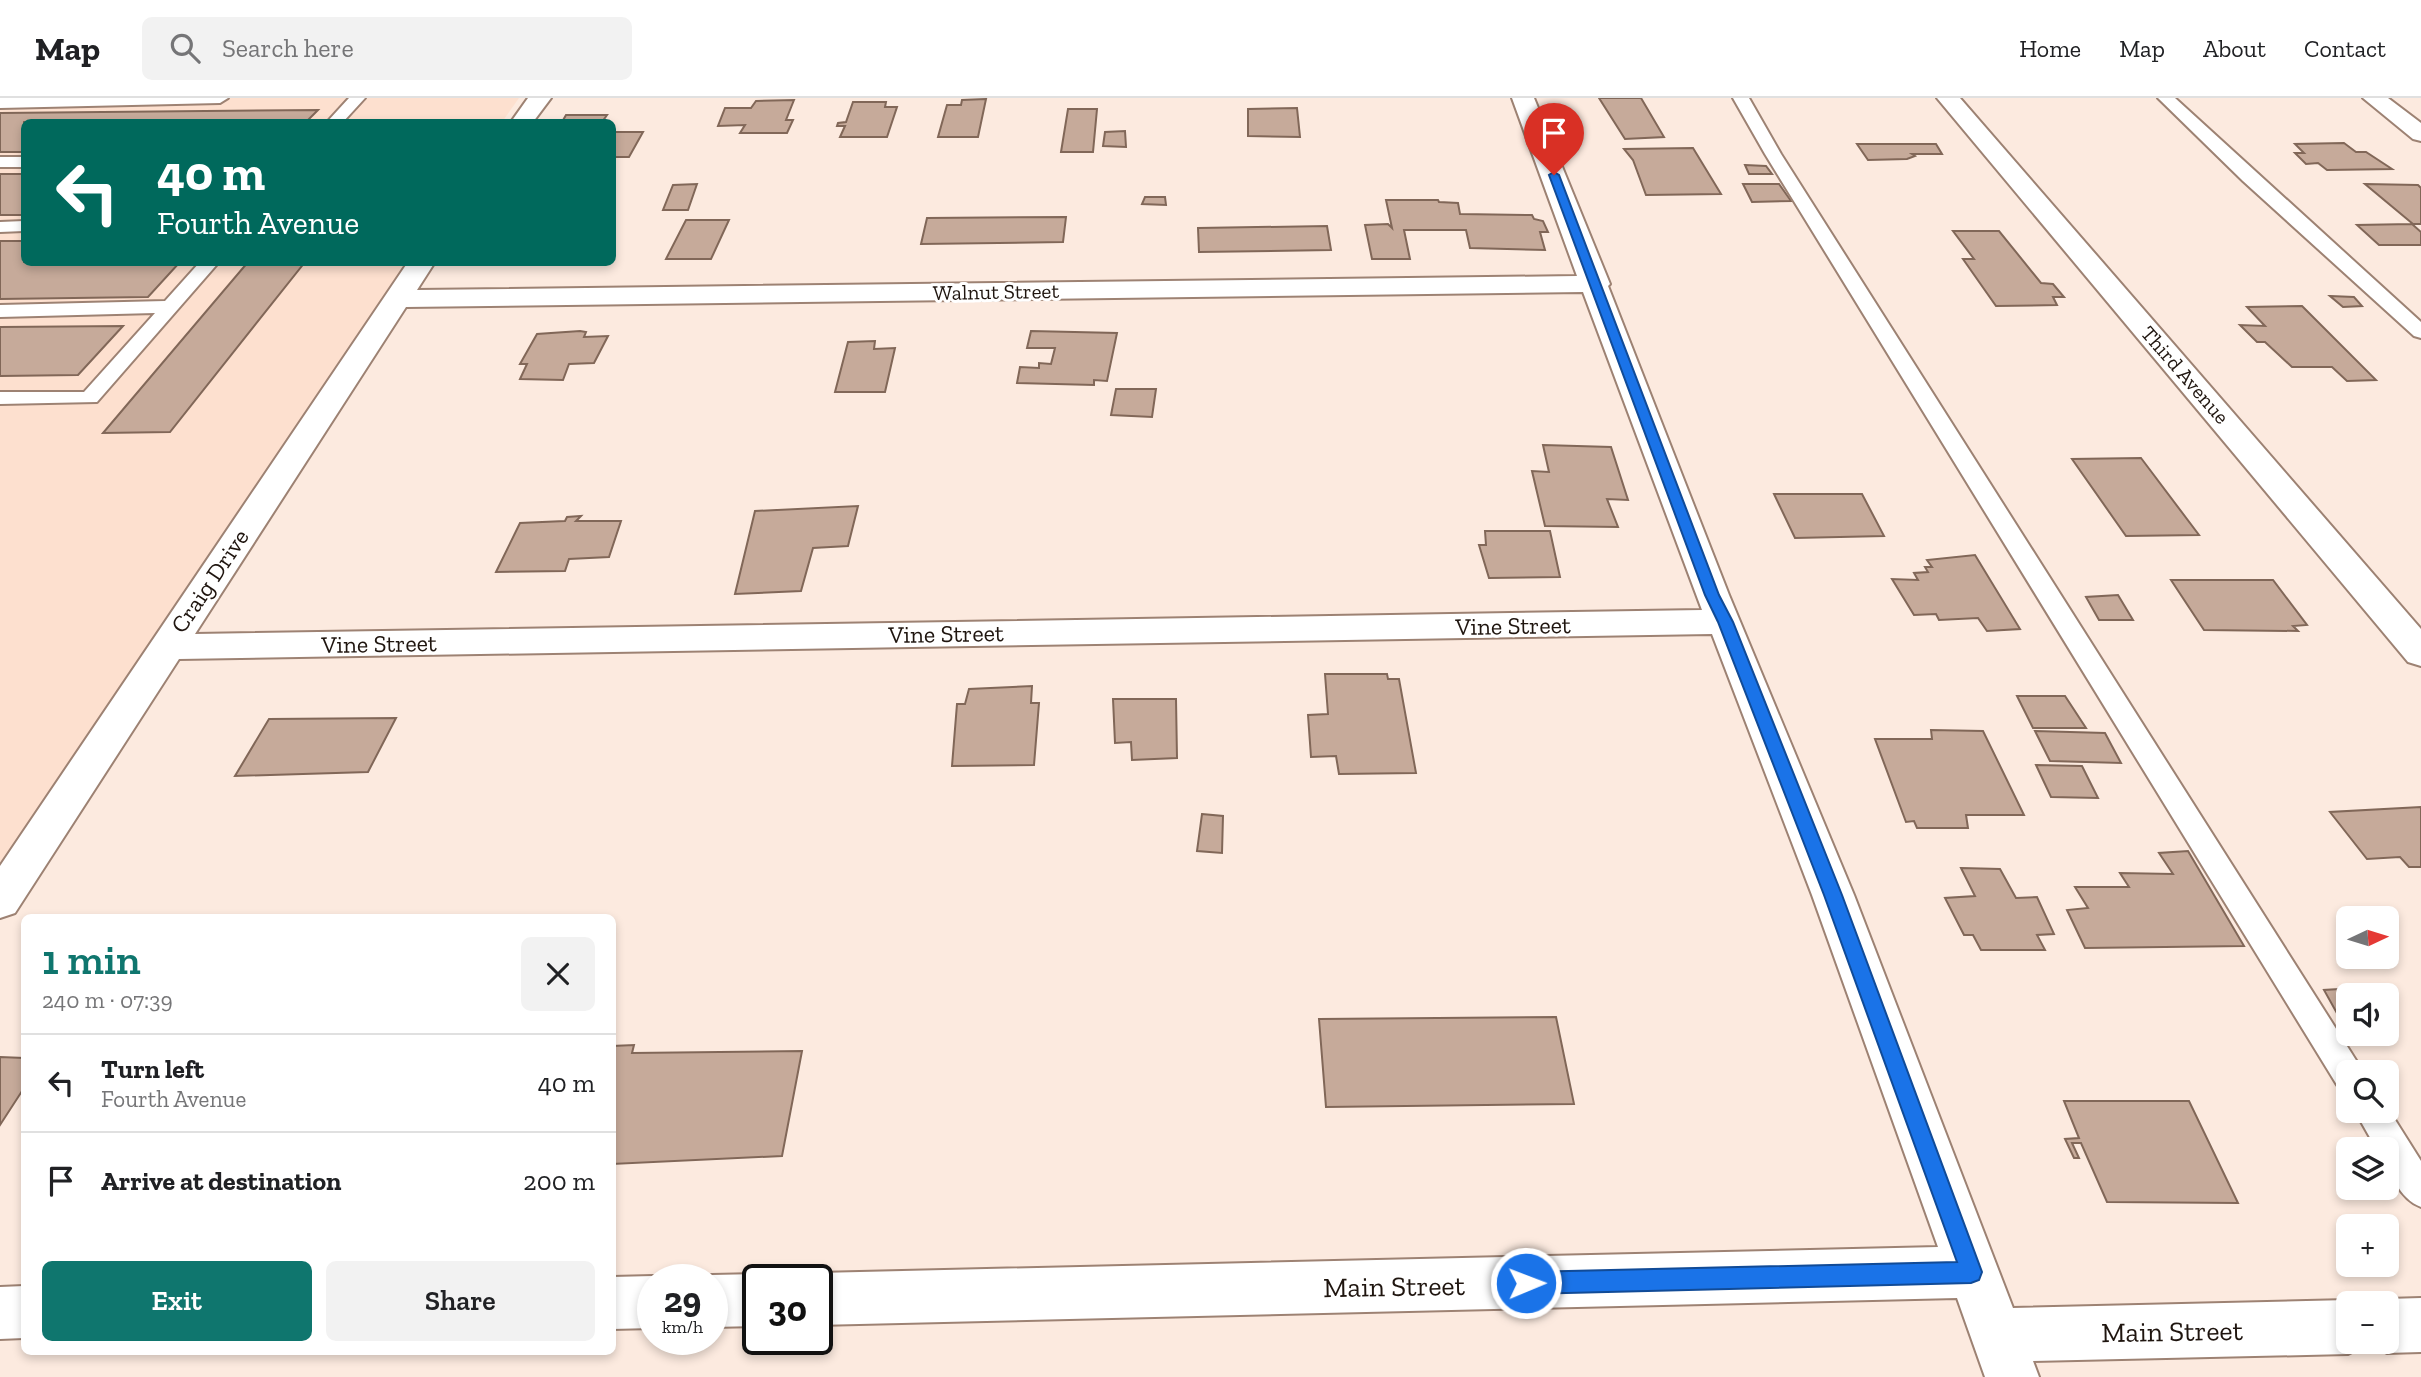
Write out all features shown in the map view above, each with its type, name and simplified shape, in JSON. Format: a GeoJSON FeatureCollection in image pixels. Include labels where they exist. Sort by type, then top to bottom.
{"type":"FeatureCollection","features":[{"type":"Feature","properties":{"kind":"street"},"geometry":{"type":"LineString","coordinates":[[524,119],[540,98]]}},
{"type":"Feature","properties":{"kind":"street"},"geometry":{"type":"LineString","coordinates":[[1523,98],[1596,284],[1617,348],[1712,595],[1726,622],[1833,895],[2004,1356]]}},
{"type":"Feature","properties":{"kind":"street","name":"Third Avenue"},"geometry":{"type":"LineString","coordinates":[[1948,98],[2421,653]]}},
{"type":"Feature","properties":{"kind":"street"},"geometry":{"type":"LineString","coordinates":[[2374,98],[2421,134]]}},
{"type":"Feature","properties":{"kind":"street","name":"Craig Drive"},"geometry":{"type":"LineString","coordinates":[[0,901],[419,266]]}},
{"type":"Feature","properties":{"kind":"street","name":"Walnut Street"},"geometry":{"type":"LineString","coordinates":[[397,299],[1596,284]]}},
{"type":"Feature","properties":{"kind":"street","name":"Vine Street"},"geometry":{"type":"LineString","coordinates":[[166,647],[1726,622]]}},
{"type":"Feature","properties":{"kind":"street","name":"Main Street"},"geometry":{"type":"LineString","coordinates":[[833,1298],[1971,1272]]}},
{"type":"Feature","properties":{"kind":"street"},"geometry":{"type":"LineString","coordinates":[[616,1303],[637,1302]]}},
{"type":"Feature","properties":{"kind":"street"},"geometry":{"type":"LineString","coordinates":[[0,1313],[21,1312]]}},
{"type":"Feature","properties":{"kind":"street"},"geometry":{"type":"LineString","coordinates":[[2399,1326],[2421,1325]]}},
{"type":"Feature","properties":{"kind":"street","name":"Main Street"},"geometry":{"type":"LineString","coordinates":[[2004,1356],[2336,1328]]}},
{"type":"Feature","properties":{"kind":"lane"},"geometry":{"type":"LineString","coordinates":[[0,103],[220,98]]}},
{"type":"Feature","properties":{"kind":"lane"},"geometry":{"type":"LineString","coordinates":[[338,119],[357,98]]}},
{"type":"Feature","properties":{"kind":"lane"},"geometry":{"type":"LineString","coordinates":[[1741,98],[1773,154],[2339,1060]]}},
{"type":"Feature","properties":{"kind":"lane"},"geometry":{"type":"LineString","coordinates":[[2166,98],[2421,332]]}},
{"type":"Feature","properties":{"kind":"lane"},"geometry":{"type":"LineString","coordinates":[[0,162],[21,162]]}},
{"type":"Feature","properties":{"kind":"lane"},"geometry":{"type":"LineString","coordinates":[[0,227],[21,226]]}},
{"type":"Feature","properties":{"kind":"lane"},"geometry":{"type":"LineString","coordinates":[[0,398],[90,398],[207,266]]}},
{"type":"Feature","properties":{"kind":"lane"},"geometry":{"type":"LineString","coordinates":[[0,311],[170,307]]}},
{"type":"Feature","properties":{"kind":"lane"},"geometry":{"type":"LineString","coordinates":[[2378,1123],[2421,1191]]}},
{"type":"Feature","properties":{"kind":"shaded area"},"geometry":{"type":"Polygon","coordinates":[[[0,98],[519,98],[504,119],[21,119],[21,266],[405,266],[0,864],[0,98]]]}},
{"type":"Feature","properties":{"kind":"building"},"geometry":{"type":"Polygon","coordinates":[[[1599,98],[1641,98],[1664,137],[1625,139],[1599,98]]]}},
{"type":"Feature","properties":{"kind":"building"},"geometry":{"type":"Polygon","coordinates":[[[986,99],[978,137],[938,137],[947,105],[961,105],[962,100],[986,99]]]}},
{"type":"Feature","properties":{"kind":"building"},"geometry":{"type":"Polygon","coordinates":[[[794,100],[786,120],[793,120],[787,133],[740,133],[745,125],[718,126],[725,108],[751,108],[756,101],[794,100]]]}},
{"type":"Feature","properties":{"kind":"building"},"geometry":{"type":"Polygon","coordinates":[[[853,102],[886,102],[885,107],[897,107],[887,137],[840,137],[845,126],[837,126],[838,123],[846,122],[853,102]]]}},
{"type":"Feature","properties":{"kind":"building"},"geometry":{"type":"Polygon","coordinates":[[[1297,108],[1300,137],[1248,136],[1248,109],[1297,108]]]}},
{"type":"Feature","properties":{"kind":"building"},"geometry":{"type":"Polygon","coordinates":[[[1068,109],[1097,109],[1093,152],[1061,152],[1068,109]]]}},
{"type":"Feature","properties":{"kind":"building"},"geometry":{"type":"Polygon","coordinates":[[[318,110],[309,119],[21,119],[21,152],[0,152],[0,113],[318,110]]]}},
{"type":"Feature","properties":{"kind":"building"},"geometry":{"type":"Polygon","coordinates":[[[566,115],[607,115],[604,119],[564,119],[566,115]]]}},
{"type":"Feature","properties":{"kind":"building"},"geometry":{"type":"Polygon","coordinates":[[[1125,131],[1126,147],[1103,146],[1105,132],[1125,131]]]}},
{"type":"Feature","properties":{"kind":"building"},"geometry":{"type":"Polygon","coordinates":[[[616,132],[643,132],[629,157],[616,157],[616,132]]]}},
{"type":"Feature","properties":{"kind":"building"},"geometry":{"type":"Polygon","coordinates":[[[2344,143],[2356,152],[2366,152],[2392,169],[2327,170],[2318,163],[2306,164],[2295,153],[2304,153],[2295,144],[2344,143]]]}},
{"type":"Feature","properties":{"kind":"building"},"geometry":{"type":"Polygon","coordinates":[[[1857,144],[1936,144],[1942,154],[1912,154],[1915,156],[1907,159],[1868,160],[1857,144]]]}},
{"type":"Feature","properties":{"kind":"building"},"geometry":{"type":"Polygon","coordinates":[[[1693,148],[1721,194],[1646,195],[1633,160],[1624,149],[1693,148]]]}},
{"type":"Feature","properties":{"kind":"building"},"geometry":{"type":"Polygon","coordinates":[[[1745,165],[1766,166],[1772,174],[1749,174],[1745,165]]]}},
{"type":"Feature","properties":{"kind":"building"},"geometry":{"type":"Polygon","coordinates":[[[0,174],[21,174],[21,215],[0,215],[0,174]]]}},
{"type":"Feature","properties":{"kind":"building"},"geometry":{"type":"Polygon","coordinates":[[[697,184],[688,210],[663,210],[673,185],[697,184]]]}},
{"type":"Feature","properties":{"kind":"building"},"geometry":{"type":"Polygon","coordinates":[[[1743,184],[1779,184],[1791,201],[1752,202],[1743,184]]]}},
{"type":"Feature","properties":{"kind":"building"},"geometry":{"type":"Polygon","coordinates":[[[2365,184],[2418,185],[2421,188],[2421,224],[2413,224],[2365,184]]]}},
{"type":"Feature","properties":{"kind":"building"},"geometry":{"type":"Polygon","coordinates":[[[1145,197],[1165,197],[1166,205],[1142,204],[1145,197]]]}},
{"type":"Feature","properties":{"kind":"building"},"geometry":{"type":"Polygon","coordinates":[[[1386,200],[1438,200],[1458,203],[1460,214],[1532,215],[1534,219],[1543,221],[1548,232],[1540,232],[1545,250],[1470,248],[1466,230],[1404,230],[1410,259],[1372,259],[1365,225],[1388,224],[1392,228],[1386,200]]]}},
{"type":"Feature","properties":{"kind":"building"},"geometry":{"type":"Polygon","coordinates":[[[1066,217],[1063,242],[921,244],[927,218],[1066,217]]]}},
{"type":"Feature","properties":{"kind":"building"},"geometry":{"type":"Polygon","coordinates":[[[686,220],[729,220],[711,259],[666,259],[686,220]]]}},
{"type":"Feature","properties":{"kind":"building"},"geometry":{"type":"Polygon","coordinates":[[[2412,224],[2421,232],[2421,245],[2379,245],[2357,225],[2412,224]]]}},
{"type":"Feature","properties":{"kind":"building"},"geometry":{"type":"Polygon","coordinates":[[[1327,226],[1331,250],[1199,252],[1198,228],[1327,226]]]}},
{"type":"Feature","properties":{"kind":"building"},"geometry":{"type":"Polygon","coordinates":[[[1953,231],[1999,231],[2041,283],[2053,284],[2064,297],[2053,297],[2057,305],[1996,306],[1963,259],[1974,259],[1953,231]]]}},
{"type":"Feature","properties":{"kind":"building"},"geometry":{"type":"Polygon","coordinates":[[[0,241],[21,241],[21,266],[176,266],[148,297],[0,299],[0,241]]]}},
{"type":"Feature","properties":{"kind":"building"},"geometry":{"type":"Polygon","coordinates":[[[245,266],[302,266],[170,432],[103,433],[245,266]]]}},
{"type":"Feature","properties":{"kind":"building"},"geometry":{"type":"Polygon","coordinates":[[[2330,296],[2354,297],[2362,306],[2343,307],[2330,296]]]}},
{"type":"Feature","properties":{"kind":"building"},"geometry":{"type":"Polygon","coordinates":[[[2302,306],[2376,380],[2347,381],[2332,367],[2292,367],[2265,342],[2257,342],[2240,325],[2265,326],[2247,307],[2302,306]]]}},
{"type":"Feature","properties":{"kind":"building"},"geometry":{"type":"Polygon","coordinates":[[[123,326],[78,375],[0,376],[0,327],[123,326]]]}},
{"type":"Feature","properties":{"kind":"building"},"geometry":{"type":"Polygon","coordinates":[[[1031,331],[1117,333],[1107,381],[1094,380],[1094,385],[1017,383],[1020,367],[1039,368],[1039,363],[1051,364],[1055,348],[1027,348],[1031,331]]]}},
{"type":"Feature","properties":{"kind":"building"},"geometry":{"type":"Polygon","coordinates":[[[586,332],[584,337],[608,336],[594,363],[569,364],[563,380],[520,379],[527,364],[520,364],[537,334],[586,332]]]}},
{"type":"Feature","properties":{"kind":"building"},"geometry":{"type":"Polygon","coordinates":[[[875,341],[874,349],[895,348],[885,392],[835,392],[848,342],[875,341]]]}},
{"type":"Feature","properties":{"kind":"building"},"geometry":{"type":"Polygon","coordinates":[[[1116,389],[1156,389],[1152,417],[1111,415],[1116,389]]]}},
{"type":"Feature","properties":{"kind":"building"},"geometry":{"type":"Polygon","coordinates":[[[1543,445],[1611,447],[1628,500],[1607,499],[1618,527],[1545,526],[1532,471],[1549,472],[1543,445]]]}},
{"type":"Feature","properties":{"kind":"building"},"geometry":{"type":"Polygon","coordinates":[[[2141,458],[2199,535],[2126,536],[2072,459],[2141,458]]]}},
{"type":"Feature","properties":{"kind":"building"},"geometry":{"type":"Polygon","coordinates":[[[1774,494],[1862,494],[1884,536],[1795,538],[1774,494]]]}},
{"type":"Feature","properties":{"kind":"building"},"geometry":{"type":"Polygon","coordinates":[[[858,506],[848,546],[813,548],[801,591],[735,594],[755,511],[858,506]]]}},
{"type":"Feature","properties":{"kind":"building"},"geometry":{"type":"Polygon","coordinates":[[[581,516],[576,521],[621,521],[609,557],[569,559],[565,571],[496,572],[520,523],[565,521],[567,517],[581,516]]]}},
{"type":"Feature","properties":{"kind":"building"},"geometry":{"type":"Polygon","coordinates":[[[1485,531],[1550,531],[1560,577],[1489,578],[1479,545],[1486,545],[1485,531]]]}},
{"type":"Feature","properties":{"kind":"building"},"geometry":{"type":"Polygon","coordinates":[[[1975,555],[2020,629],[1987,631],[1978,618],[1939,620],[1936,614],[1914,615],[1892,579],[1918,580],[1914,573],[1928,572],[1925,567],[1932,567],[1927,560],[1975,555]]]}},
{"type":"Feature","properties":{"kind":"building"},"geometry":{"type":"Polygon","coordinates":[[[2171,580],[2273,580],[2307,625],[2293,626],[2298,631],[2204,630],[2171,580]]]}},
{"type":"Feature","properties":{"kind":"building"},"geometry":{"type":"Polygon","coordinates":[[[2118,595],[2133,620],[2099,620],[2086,597],[2118,595]]]}},
{"type":"Feature","properties":{"kind":"building"},"geometry":{"type":"Polygon","coordinates":[[[1325,674],[1387,674],[1388,679],[1399,679],[1416,773],[1339,774],[1336,756],[1311,757],[1308,715],[1328,714],[1325,674]]]}},
{"type":"Feature","properties":{"kind":"building"},"geometry":{"type":"Polygon","coordinates":[[[1032,686],[1031,703],[1039,703],[1034,765],[952,766],[957,704],[965,704],[969,689],[1032,686]]]}},
{"type":"Feature","properties":{"kind":"building"},"geometry":{"type":"Polygon","coordinates":[[[2017,696],[2065,696],[2086,728],[2033,728],[2017,696]]]}},
{"type":"Feature","properties":{"kind":"building"},"geometry":{"type":"Polygon","coordinates":[[[1113,699],[1176,699],[1177,758],[1132,760],[1131,742],[1115,743],[1113,699]]]}},
{"type":"Feature","properties":{"kind":"building"},"geometry":{"type":"Polygon","coordinates":[[[396,718],[368,772],[235,776],[269,719],[396,718]]]}},
{"type":"Feature","properties":{"kind":"building"},"geometry":{"type":"Polygon","coordinates":[[[1931,730],[1983,731],[2024,815],[1966,815],[1968,828],[1917,828],[1914,821],[1906,822],[1875,739],[1932,739],[1931,730]]]}},
{"type":"Feature","properties":{"kind":"building"},"geometry":{"type":"Polygon","coordinates":[[[2035,731],[2105,733],[2121,763],[2050,761],[2035,731]]]}},
{"type":"Feature","properties":{"kind":"building"},"geometry":{"type":"Polygon","coordinates":[[[2036,765],[2082,766],[2098,798],[2051,797],[2036,765]]]}},
{"type":"Feature","properties":{"kind":"building"},"geometry":{"type":"Polygon","coordinates":[[[2421,807],[2421,867],[2409,867],[2400,857],[2367,859],[2330,812],[2421,807]]]}},
{"type":"Feature","properties":{"kind":"building"},"geometry":{"type":"Polygon","coordinates":[[[1202,814],[1223,816],[1222,853],[1197,851],[1202,814]]]}},
{"type":"Feature","properties":{"kind":"building"},"geometry":{"type":"Polygon","coordinates":[[[2188,851],[2244,946],[2085,948],[2067,910],[2088,908],[2075,887],[2129,887],[2120,873],[2173,874],[2159,853],[2188,851]]]}},
{"type":"Feature","properties":{"kind":"building"},"geometry":{"type":"Polygon","coordinates":[[[1961,868],[2000,869],[2016,898],[2037,897],[2054,934],[2037,935],[2045,950],[1981,950],[1973,935],[1964,935],[1945,898],[1975,896],[1961,868]]]}},
{"type":"Feature","properties":{"kind":"building"},"geometry":{"type":"Polygon","coordinates":[[[2336,989],[2336,1011],[2324,990],[2336,989]]]}},
{"type":"Feature","properties":{"kind":"building"},"geometry":{"type":"Polygon","coordinates":[[[1556,1017],[1574,1104],[1326,1107],[1319,1019],[1556,1017]]]}},
{"type":"Feature","properties":{"kind":"building"},"geometry":{"type":"Polygon","coordinates":[[[634,1045],[632,1053],[802,1051],[782,1156],[616,1164],[616,1046],[634,1045]]]}},
{"type":"Feature","properties":{"kind":"building"},"geometry":{"type":"Polygon","coordinates":[[[0,1057],[21,1058],[21,1093],[0,1125],[0,1057]]]}},
{"type":"Feature","properties":{"kind":"building"},"geometry":{"type":"Polygon","coordinates":[[[2064,1101],[2189,1101],[2238,1203],[2107,1202],[2081,1143],[2072,1143],[2079,1158],[2074,1158],[2065,1139],[2079,1138],[2064,1101]]]}},
{"type":"Feature","properties":{"kind":"route"},"geometry":{"type":"LineString","coordinates":[[1526,1283],[1971,1272],[1833,895],[1726,622],[1712,595],[1554,175]]}}]}
